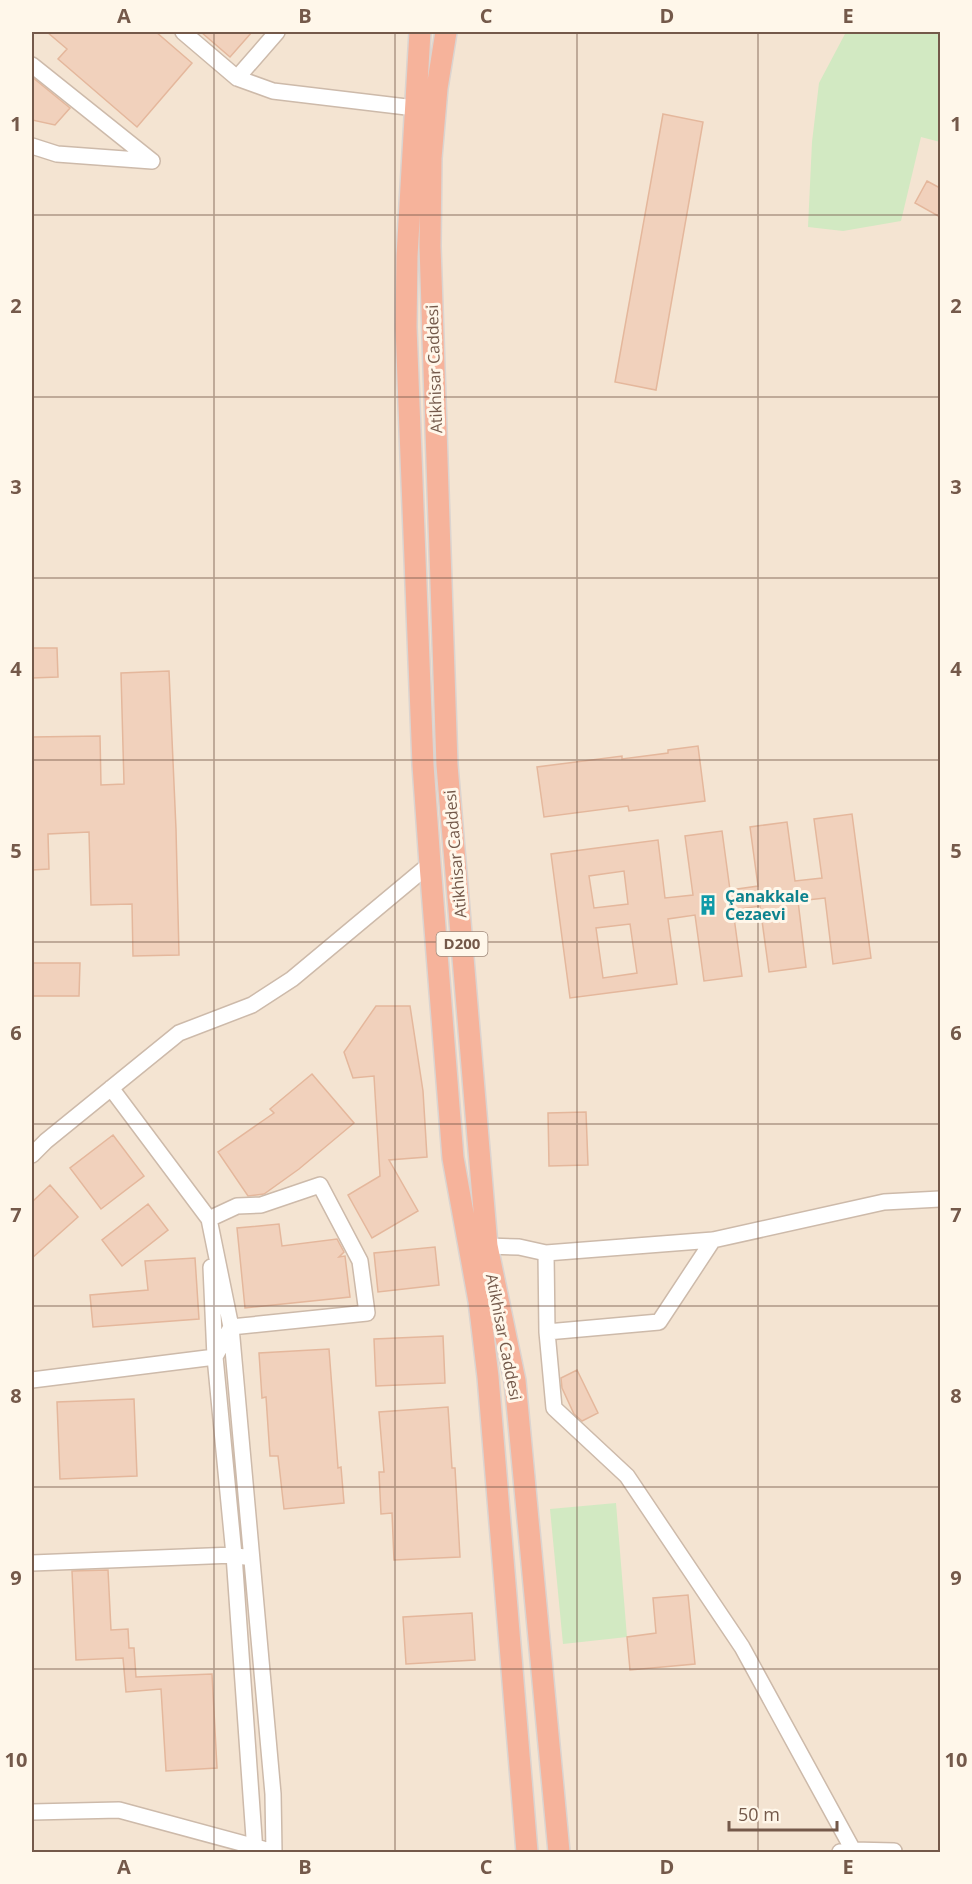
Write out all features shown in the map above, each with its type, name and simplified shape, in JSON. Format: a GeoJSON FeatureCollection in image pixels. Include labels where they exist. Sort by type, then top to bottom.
{"type":"FeatureCollection","features":[{"type":"Feature","properties":{"kind":"highway","name":"Atikhisar Caddesi"},"geometry":{"type":"LineString","coordinates":[[446,32],[437,88],[431,158],[430,246],[447,765],[487,1246],[515,1381],[559,1852]]}},
{"type":"Feature","properties":{"kind":"highway","name":"Atikhisar Caddesi"},"geometry":{"type":"LineString","coordinates":[[418,35],[407,256],[406,327],[423,765],[453,1158],[479,1301],[488,1377],[527,1852]]}},
{"type":"Feature","properties":{"kind":"highway"},"geometry":{"type":"LineString","coordinates":[[447,1065],[471,1062]]}},
{"type":"Feature","properties":{"kind":"street"},"geometry":{"type":"LineString","coordinates":[[183,32],[237,78],[273,91],[415,108]]}},
{"type":"Feature","properties":{"kind":"street"},"geometry":{"type":"LineString","coordinates":[[237,78],[277,32]]}},
{"type":"Feature","properties":{"kind":"street"},"geometry":{"type":"LineString","coordinates":[[32,65],[152,161],[57,154],[32,146]]}},
{"type":"Feature","properties":{"kind":"street"},"geometry":{"type":"LineString","coordinates":[[32,1155],[179,1033],[252,1005],[292,979],[430,864]]}},
{"type":"Feature","properties":{"kind":"street"},"geometry":{"type":"LineString","coordinates":[[32,1812],[119,1810],[254,1849],[274,1852],[273,1794],[231,1327],[209,1220],[111,1088]]}},
{"type":"Feature","properties":{"kind":"street"},"geometry":{"type":"LineString","coordinates":[[209,1220],[237,1206],[261,1205],[320,1185],[360,1261],[367,1312],[231,1327]]}},
{"type":"Feature","properties":{"kind":"street"},"geometry":{"type":"LineString","coordinates":[[487,1246],[519,1247],[546,1253],[713,1240],[884,1202],[940,1199]]}},
{"type":"Feature","properties":{"kind":"street"},"geometry":{"type":"LineString","coordinates":[[209,1220],[215,1357],[234,1555],[254,1849]]}},
{"type":"Feature","properties":{"kind":"street"},"geometry":{"type":"LineString","coordinates":[[547,1332],[659,1322],[713,1240]]}},
{"type":"Feature","properties":{"kind":"street"},"geometry":{"type":"LineString","coordinates":[[546,1253],[547,1332],[554,1408],[627,1476],[742,1647],[846,1851],[894,1851]]}},
{"type":"Feature","properties":{"kind":"street"},"geometry":{"type":"LineString","coordinates":[[215,1357],[231,1327]]}},
{"type":"Feature","properties":{"kind":"street"},"geometry":{"type":"LineString","coordinates":[[32,1380],[215,1357]]}},
{"type":"Feature","properties":{"kind":"street"},"geometry":{"type":"LineString","coordinates":[[32,1563],[234,1555],[252,1558]]}},
{"type":"Feature","properties":{"kind":"shaded area"},"geometry":{"type":"Polygon","coordinates":[[[32,32],[940,32],[940,1852],[32,1852],[32,32]]]}},
{"type":"Feature","properties":{"kind":"green space"},"geometry":{"type":"Polygon","coordinates":[[[846,32],[940,32],[940,142],[921,137],[901,221],[843,231],[808,227],[812,142],[819,83],[846,32]]]}},
{"type":"Feature","properties":{"kind":"green space"},"geometry":{"type":"Polygon","coordinates":[[[616,1503],[627,1637],[563,1644],[550,1509],[616,1503]]]}},
{"type":"Feature","properties":{"kind":"building"},"geometry":{"type":"Polygon","coordinates":[[[47,32],[156,32],[192,63],[137,127],[58,59],[67,49],[47,32]]]}},
{"type":"Feature","properties":{"kind":"building"},"geometry":{"type":"Polygon","coordinates":[[[201,32],[252,32],[230,57],[201,32]]]}},
{"type":"Feature","properties":{"kind":"building"},"geometry":{"type":"Polygon","coordinates":[[[32,77],[70,108],[55,125],[32,120],[32,77]]]}},
{"type":"Feature","properties":{"kind":"building"},"geometry":{"type":"Polygon","coordinates":[[[663,114],[703,122],[656,390],[615,382],[663,114]]]}},
{"type":"Feature","properties":{"kind":"building"},"geometry":{"type":"Polygon","coordinates":[[[927,181],[940,188],[940,217],[915,203],[927,181]]]}},
{"type":"Feature","properties":{"kind":"building"},"geometry":{"type":"Polygon","coordinates":[[[32,648],[57,648],[58,677],[32,678],[32,648]]]}},
{"type":"Feature","properties":{"kind":"building"},"geometry":{"type":"Polygon","coordinates":[[[169,671],[179,955],[133,956],[132,904],[91,905],[89,832],[48,834],[49,869],[32,870],[32,737],[100,736],[101,785],[124,784],[121,673],[169,671]]]}},
{"type":"Feature","properties":{"kind":"building"},"geometry":{"type":"Polygon","coordinates":[[[698,746],[705,801],[629,811],[628,806],[544,817],[537,767],[622,756],[622,759],[668,753],[668,750],[698,746]]]}},
{"type":"Feature","properties":{"kind":"building","name":"Çanakkale Cezaevi"},"geometry":{"type":"Polygon","coordinates":[[[852,814],[871,958],[833,964],[825,898],[798,901],[806,967],[769,972],[760,906],[733,910],[742,976],[704,981],[695,915],[668,919],[677,984],[570,998],[551,854],[658,840],[665,898],[693,895],[685,836],[722,831],[730,890],[758,886],[750,827],[787,822],[795,881],[822,878],[814,819],[852,814]],[[624,871],[589,876],[594,908],[628,904],[624,871]],[[630,924],[596,928],[603,978],[637,973],[630,924]]]}},
{"type":"Feature","properties":{"kind":"building"},"geometry":{"type":"Polygon","coordinates":[[[32,963],[80,963],[79,996],[32,996],[32,963]]]}},
{"type":"Feature","properties":{"kind":"building"},"geometry":{"type":"Polygon","coordinates":[[[376,1006],[410,1006],[423,1091],[427,1157],[389,1160],[418,1211],[372,1238],[348,1195],[380,1176],[374,1076],[353,1078],[344,1052],[376,1006]]]}},
{"type":"Feature","properties":{"kind":"building"},"geometry":{"type":"Polygon","coordinates":[[[312,1074],[354,1123],[299,1169],[264,1194],[248,1196],[218,1152],[274,1113],[270,1109],[312,1074]]]}},
{"type":"Feature","properties":{"kind":"building"},"geometry":{"type":"Polygon","coordinates":[[[586,1112],[588,1165],[549,1166],[548,1113],[586,1112]]]}},
{"type":"Feature","properties":{"kind":"building"},"geometry":{"type":"Polygon","coordinates":[[[113,1135],[144,1176],[101,1209],[70,1168],[113,1135]]]}},
{"type":"Feature","properties":{"kind":"building"},"geometry":{"type":"Polygon","coordinates":[[[50,1185],[78,1217],[32,1258],[32,1202],[50,1185]]]}},
{"type":"Feature","properties":{"kind":"building"},"geometry":{"type":"Polygon","coordinates":[[[148,1204],[168,1230],[122,1266],[102,1240],[148,1204]]]}},
{"type":"Feature","properties":{"kind":"building"},"geometry":{"type":"Polygon","coordinates":[[[279,1224],[282,1246],[337,1239],[344,1252],[339,1257],[345,1256],[350,1297],[245,1308],[237,1228],[279,1224]]]}},
{"type":"Feature","properties":{"kind":"building"},"geometry":{"type":"Polygon","coordinates":[[[435,1247],[439,1285],[378,1292],[374,1253],[435,1247]]]}},
{"type":"Feature","properties":{"kind":"building"},"geometry":{"type":"Polygon","coordinates":[[[195,1258],[199,1319],[93,1327],[90,1295],[148,1290],[145,1261],[195,1258]]]}},
{"type":"Feature","properties":{"kind":"building"},"geometry":{"type":"Polygon","coordinates":[[[443,1336],[445,1383],[376,1386],[374,1339],[443,1336]]]}},
{"type":"Feature","properties":{"kind":"building"},"geometry":{"type":"Polygon","coordinates":[[[329,1349],[338,1468],[341,1467],[344,1503],[284,1509],[278,1456],[270,1456],[266,1397],[262,1398],[259,1353],[329,1349]]]}},
{"type":"Feature","properties":{"kind":"building"},"geometry":{"type":"Polygon","coordinates":[[[577,1370],[598,1413],[582,1421],[574,1414],[562,1388],[561,1378],[577,1370]]]}},
{"type":"Feature","properties":{"kind":"building"},"geometry":{"type":"Polygon","coordinates":[[[134,1399],[137,1476],[60,1479],[57,1402],[134,1399]]]}},
{"type":"Feature","properties":{"kind":"building"},"geometry":{"type":"Polygon","coordinates":[[[448,1407],[452,1468],[455,1468],[460,1557],[394,1560],[392,1513],[381,1514],[379,1472],[384,1472],[379,1412],[448,1407]]]}},
{"type":"Feature","properties":{"kind":"building"},"geometry":{"type":"Polygon","coordinates":[[[108,1570],[111,1630],[128,1629],[129,1648],[134,1648],[136,1677],[212,1674],[217,1768],[166,1771],[161,1689],[126,1692],[123,1658],[76,1660],[72,1571],[108,1570]]]}},
{"type":"Feature","properties":{"kind":"building"},"geometry":{"type":"Polygon","coordinates":[[[688,1595],[695,1664],[630,1670],[627,1637],[656,1633],[653,1598],[688,1595]]]}},
{"type":"Feature","properties":{"kind":"building"},"geometry":{"type":"Polygon","coordinates":[[[472,1613],[475,1660],[406,1664],[403,1617],[472,1613]]]}},
{"type":"Feature","properties":{"kind":"place","name":"Çanakkale Cezaevi"},"geometry":{"type":"Point","coordinates":[708,905]}}]}
